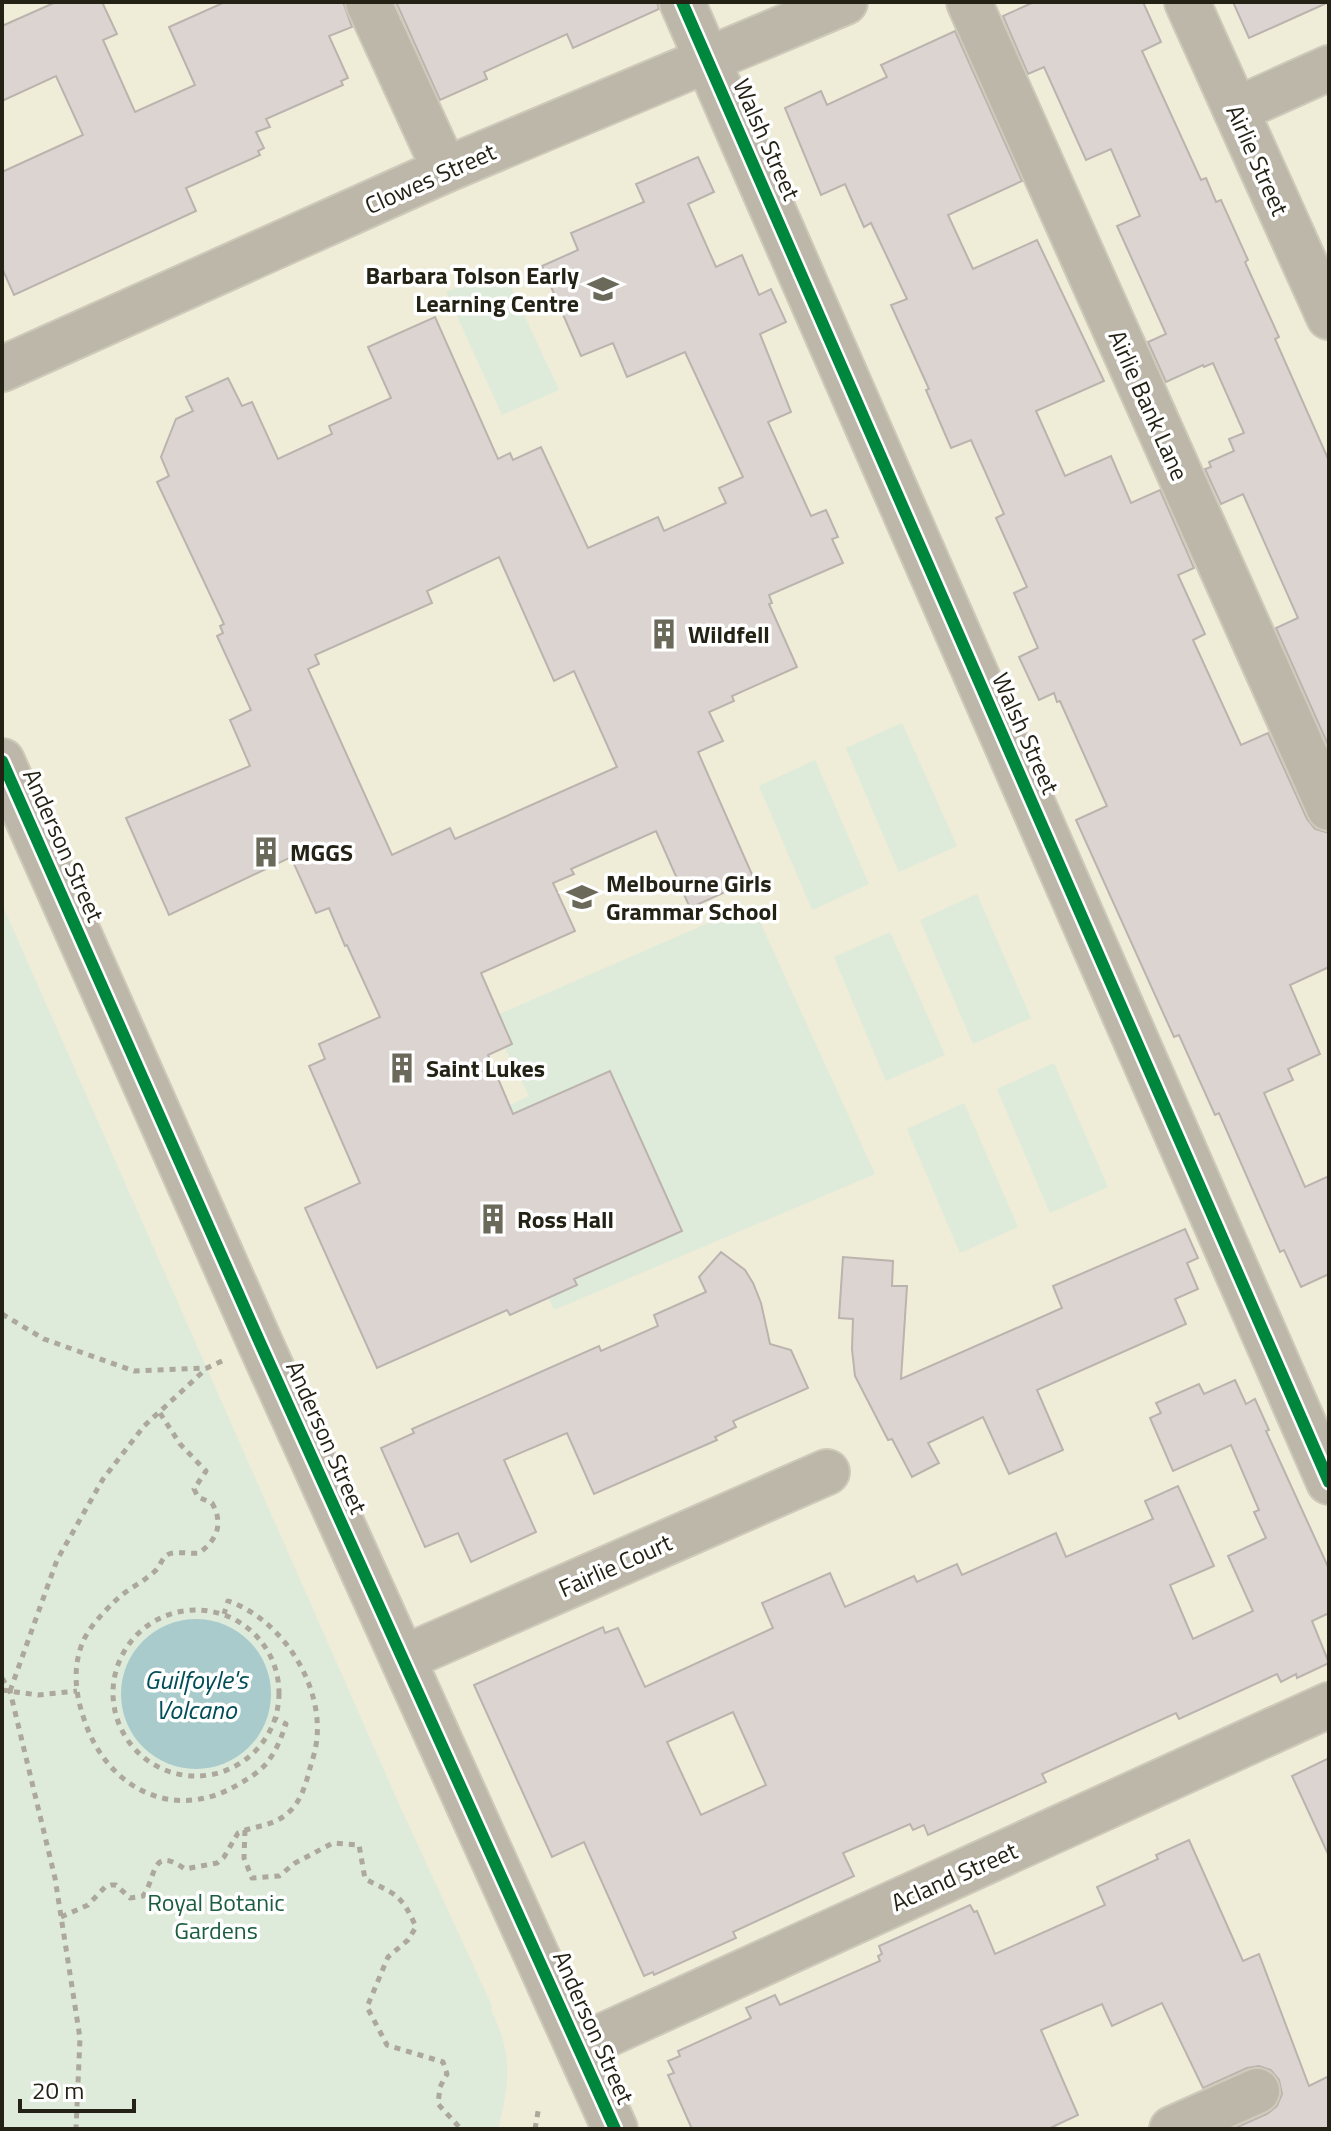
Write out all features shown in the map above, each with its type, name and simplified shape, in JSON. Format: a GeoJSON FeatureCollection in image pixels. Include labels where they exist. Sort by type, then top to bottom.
{"type":"FeatureCollection","features":[{"type":"Feature","properties":{"kind":"street"},"geometry":{"type":"LineString","coordinates":[[368,2],[445,170]]}},
{"type":"Feature","properties":{"kind":"street","name":"Walsh Street"},"geometry":{"type":"LineString","coordinates":[[682,2],[1329,1482]]}},
{"type":"Feature","properties":{"kind":"street","name":"Clowes Street"},"geometry":{"type":"LineString","coordinates":[[7,368],[445,170],[845,2]]}},
{"type":"Feature","properties":{"kind":"street","name":"Airlie Bank Lane"},"geometry":{"type":"LineString","coordinates":[[969,2],[1329,808]]}},
{"type":"Feature","properties":{"kind":"street","name":"Airlie Street"},"geometry":{"type":"LineString","coordinates":[[1187,2],[1329,317]]}},
{"type":"Feature","properties":{"kind":"street"},"geometry":{"type":"LineString","coordinates":[[1236,110],[1329,68]]}},
{"type":"Feature","properties":{"kind":"street","name":"Anderson Street"},"geometry":{"type":"LineString","coordinates":[[2,761],[261,1345],[615,2129]]}},
{"type":"Feature","properties":{"kind":"street","name":"Fairlie Court"},"geometry":{"type":"LineString","coordinates":[[404,1658],[827,1472]]}},
{"type":"Feature","properties":{"kind":"street","name":"Acland Street"},"geometry":{"type":"LineString","coordinates":[[579,2047],[1329,1705]]}},
{"type":"Feature","properties":{"kind":"street"},"geometry":{"type":"LineString","coordinates":[[1172,2129],[1257,2091]]}},
{"type":"Feature","properties":{"kind":"path"},"geometry":{"type":"LineString","coordinates":[[2,1314],[44,1339],[134,1371],[207,1368]]}},
{"type":"Feature","properties":{"kind":"path"},"geometry":{"type":"LineString","coordinates":[[10,1691],[57,1560],[103,1479],[144,1426],[207,1368],[261,1345]]}},
{"type":"Feature","properties":{"kind":"path"},"geometry":{"type":"LineString","coordinates":[[160,1413],[180,1444],[206,1471],[194,1489],[198,1497],[212,1503],[218,1522],[214,1541],[199,1553],[172,1552],[164,1557],[155,1572],[120,1595],[94,1625],[82,1643],[77,1667],[77,1691],[87,1728],[106,1764],[143,1791],[169,1800],[210,1799],[257,1774],[270,1759],[286,1724],[276,1719]]}},
{"type":"Feature","properties":{"kind":"path"},"geometry":{"type":"LineString","coordinates":[[61,1917],[88,1905],[105,1887],[111,1885],[116,1885],[130,1898],[143,1896],[154,1866],[163,1861],[170,1860],[185,1869],[217,1863],[224,1857],[232,1839],[245,1830],[269,1826],[299,1801],[317,1740],[317,1724],[307,1680],[293,1654],[273,1630],[242,1606],[228,1601],[224,1614]]}},
{"type":"Feature","properties":{"kind":"path"},"geometry":{"type":"LineString","coordinates":[[197,1609],[224,1614],[247,1627],[266,1646],[277,1670],[280,1696],[276,1719],[260,1747],[238,1766],[212,1775],[183,1777],[157,1768],[134,1750],[119,1726],[112,1698],[115,1670],[128,1645],[147,1626],[171,1614],[197,1609]]}},
{"type":"Feature","properties":{"kind":"path"},"geometry":{"type":"LineString","coordinates":[[2,1678],[10,1691],[55,1878],[80,2038],[76,2129]]}},
{"type":"Feature","properties":{"kind":"path"},"geometry":{"type":"LineString","coordinates":[[2,1690],[38,1695],[77,1691]]}},
{"type":"Feature","properties":{"kind":"path"},"geometry":{"type":"LineString","coordinates":[[245,1830],[244,1858],[252,1878],[279,1876],[309,1854],[333,1843],[345,1842],[359,1845],[365,1879],[400,1897],[406,1905],[416,1927],[408,1940],[388,1957],[367,2007],[387,2045],[443,2062],[447,2074],[440,2087],[438,2104],[461,2129]]}},
{"type":"Feature","properties":{"kind":"path"},"geometry":{"type":"LineString","coordinates":[[535,2129],[539,2106]]}},
{"type":"Feature","properties":{"kind":"green space"},"geometry":{"type":"Polygon","coordinates":[[[502,267],[559,390],[502,415],[446,292],[502,267]]]}},
{"type":"Feature","properties":{"kind":"green space"},"geometry":{"type":"Polygon","coordinates":[[[902,723],[957,846],[899,872],[846,748],[902,723]]]}},
{"type":"Feature","properties":{"kind":"green space"},"geometry":{"type":"Polygon","coordinates":[[[815,760],[869,884],[812,910],[759,786],[815,760]]]}},
{"type":"Feature","properties":{"kind":"green space"},"geometry":{"type":"Polygon","coordinates":[[[977,894],[1031,1018],[973,1044],[920,920],[977,894]]]}},
{"type":"Feature","properties":{"kind":"green space","name":"Royal Botanic Gardens"},"geometry":{"type":"Polygon","coordinates":[[[2,904],[399,1804],[492,2006],[503,2041],[507,2069],[498,2129],[2,2129],[2,904]]]}},
{"type":"Feature","properties":{"kind":"green space"},"geometry":{"type":"Polygon","coordinates":[[[752,904],[875,1174],[554,1310],[467,1125],[529,1096],[490,1018],[752,904]]]}},
{"type":"Feature","properties":{"kind":"green space"},"geometry":{"type":"Polygon","coordinates":[[[890,932],[945,1055],[886,1081],[834,957],[890,932]]]}},
{"type":"Feature","properties":{"kind":"green space"},"geometry":{"type":"Polygon","coordinates":[[[1054,1063],[1108,1187],[1050,1213],[997,1089],[1054,1063]]]}},
{"type":"Feature","properties":{"kind":"green space"},"geometry":{"type":"Polygon","coordinates":[[[964,1103],[1018,1227],[960,1253],[907,1129],[964,1103]]]}},
{"type":"Feature","properties":{"kind":"water","name":"Guilfoyle's Volcano"},"geometry":{"type":"Polygon","coordinates":[[[196,1619],[225,1624],[249,1641],[266,1665],[271,1694],[266,1723],[249,1747],[225,1764],[196,1769],[167,1764],[143,1747],[126,1723],[121,1694],[126,1665],[143,1641],[167,1624],[196,1619]]]}},
{"type":"Feature","properties":{"kind":"building"},"geometry":{"type":"Polygon","coordinates":[[[56,2],[102,2],[117,34],[103,40],[135,112],[195,85],[169,27],[225,2],[343,2],[352,27],[329,36],[348,78],[341,81],[343,85],[266,119],[270,127],[256,132],[264,148],[258,151],[260,155],[186,188],[196,211],[14,295],[2,268],[2,172],[83,135],[56,76],[2,101],[2,26],[56,2]]]}},
{"type":"Feature","properties":{"kind":"building"},"geometry":{"type":"Polygon","coordinates":[[[396,2],[657,2],[659,9],[573,48],[567,34],[484,72],[487,79],[440,100],[396,2]]]}},
{"type":"Feature","properties":{"kind":"building"},"geometry":{"type":"Polygon","coordinates":[[[1034,2],[1143,2],[1161,42],[1142,51],[1201,180],[1206,178],[1216,202],[1221,200],[1279,337],[1275,339],[1329,461],[1329,747],[1276,628],[1298,618],[1243,494],[1221,504],[1205,469],[1211,467],[1209,462],[1234,451],[1229,439],[1244,433],[1213,363],[1166,382],[1148,342],[1166,334],[1117,226],[1140,216],[1111,149],[1086,160],[1044,67],[1028,74],[1003,16],[1034,2]]]}},
{"type":"Feature","properties":{"kind":"building"},"geometry":{"type":"Polygon","coordinates":[[[1233,2],[1329,2],[1249,38],[1233,2]]]}},
{"type":"Feature","properties":{"kind":"building"},"geometry":{"type":"Polygon","coordinates":[[[955,31],[1022,181],[948,215],[973,269],[1037,240],[1104,381],[1036,411],[1065,476],[1111,456],[1131,503],[1160,490],[1194,568],[1178,575],[1205,634],[1193,640],[1241,745],[1268,733],[1307,819],[1315,829],[1329,833],[1329,967],[1290,985],[1320,1054],[1288,1069],[1293,1080],[1264,1093],[1305,1187],[1329,1176],[1329,1274],[1301,1287],[1284,1250],[1280,1252],[1219,1113],[1215,1115],[1179,1035],[1174,1037],[1076,820],[1107,806],[1060,701],[1057,702],[1054,693],[1039,700],[1019,657],[1038,648],[1014,593],[1027,587],[996,518],[1004,514],[971,440],[951,448],[926,390],[929,389],[891,305],[907,299],[871,223],[864,227],[845,184],[821,195],[785,108],[821,91],[827,105],[887,77],[881,65],[955,31]]]}},
{"type":"Feature","properties":{"kind":"building"},"geometry":{"type":"Polygon","coordinates":[[[698,157],[714,192],[688,204],[716,267],[742,255],[759,295],[771,289],[786,322],[760,334],[791,412],[768,422],[811,516],[826,510],[838,537],[832,539],[843,563],[769,595],[772,603],[769,604],[797,667],[732,696],[734,701],[709,712],[723,741],[698,752],[754,879],[690,908],[656,831],[571,869],[574,874],[553,883],[575,931],[481,973],[512,1044],[488,1055],[513,1114],[610,1071],[682,1231],[574,1279],[577,1285],[510,1315],[507,1310],[377,1368],[305,1208],[360,1183],[309,1066],[325,1059],[319,1044],[380,1017],[329,908],[316,913],[291,857],[169,915],[126,818],[250,766],[230,720],[251,710],[217,636],[223,633],[220,626],[224,624],[157,482],[169,476],[161,457],[176,419],[193,411],[186,397],[228,378],[242,406],[252,402],[278,459],[332,434],[329,426],[391,398],[368,347],[435,317],[498,459],[510,453],[513,460],[541,447],[588,548],[658,517],[664,531],[726,503],[719,488],[743,477],[685,352],[627,377],[613,343],[581,356],[542,266],[578,250],[571,233],[644,202],[636,184],[698,157]],[[499,557],[427,591],[432,603],[315,655],[319,664],[308,669],[392,855],[450,828],[455,839],[617,767],[574,671],[554,681],[499,557]]]}},
{"type":"Feature","properties":{"kind":"building"},"geometry":{"type":"Polygon","coordinates":[[[1185,1229],[1198,1258],[1187,1263],[1198,1289],[1175,1299],[1186,1324],[1037,1390],[1063,1450],[1009,1474],[983,1417],[928,1443],[939,1463],[912,1477],[892,1439],[888,1440],[855,1376],[853,1319],[839,1318],[843,1257],[893,1261],[892,1286],[907,1286],[901,1379],[1062,1308],[1053,1286],[1185,1229]]]}},
{"type":"Feature","properties":{"kind":"building"},"geometry":{"type":"Polygon","coordinates":[[[721,1252],[745,1270],[761,1303],[770,1344],[791,1350],[808,1388],[733,1421],[736,1427],[715,1437],[717,1440],[594,1494],[567,1433],[504,1460],[536,1532],[471,1562],[458,1533],[425,1547],[381,1448],[414,1433],[412,1429],[599,1346],[601,1351],[658,1326],[654,1315],[706,1292],[699,1277],[721,1252]]]}},
{"type":"Feature","properties":{"kind":"building"},"geometry":{"type":"Polygon","coordinates":[[[1235,1380],[1246,1404],[1255,1399],[1269,1430],[1266,1431],[1329,1569],[1329,1613],[1312,1621],[1329,1663],[1281,1682],[1277,1674],[1179,1719],[1176,1713],[1042,1774],[1046,1782],[928,1835],[924,1825],[913,1830],[910,1824],[843,1853],[854,1876],[733,1932],[736,1938],[654,1975],[653,1972],[644,1976],[584,1842],[552,1857],[474,1685],[603,1627],[605,1633],[618,1628],[645,1687],[773,1628],[762,1603],[830,1573],[845,1607],[914,1576],[917,1582],[957,1564],[962,1575],[1056,1533],[1066,1557],[1153,1519],[1145,1501],[1178,1486],[1214,1566],[1170,1585],[1193,1639],[1253,1611],[1228,1556],[1266,1538],[1254,1512],[1259,1510],[1231,1445],[1173,1471],[1150,1418],[1161,1413],[1156,1403],[1199,1384],[1204,1394],[1235,1380]],[[733,1712],[667,1742],[701,1815],[766,1785],[733,1712]]]}},
{"type":"Feature","properties":{"kind":"building"},"geometry":{"type":"Polygon","coordinates":[[[1329,1758],[1329,1856],[1292,1776],[1329,1758]]]}},
{"type":"Feature","properties":{"kind":"building"},"geometry":{"type":"Polygon","coordinates":[[[1189,1840],[1243,1961],[1259,1954],[1309,2086],[1329,2076],[1329,2129],[1233,2129],[1267,2114],[1277,2106],[1282,2094],[1279,2080],[1271,2070],[1259,2066],[1247,2068],[1203,2088],[1162,2003],[1112,2026],[1102,2004],[1041,2030],[1078,2115],[1048,2129],[692,2129],[668,2075],[674,2073],[668,2061],[680,2056],[678,2051],[751,2018],[746,2008],[775,1995],[780,2005],[880,1961],[878,1956],[882,1954],[879,1946],[970,1905],[974,1912],[977,1911],[995,1954],[1105,1905],[1097,1887],[1158,1859],[1156,1855],[1189,1840]]]}},
{"type":"Feature","properties":{"kind":"cycle path"},"geometry":{"type":"LineString","coordinates":[[682,2],[1329,1482]]}},
{"type":"Feature","properties":{"kind":"cycle path"},"geometry":{"type":"LineString","coordinates":[[2,761],[261,1345],[615,2129]]}},
{"type":"Feature","properties":{"kind":"place","name":"Barbara Tolson Early Learning Centre"},"geometry":{"type":"Point","coordinates":[603,289]}},
{"type":"Feature","properties":{"kind":"place","name":"Wildfell"},"geometry":{"type":"Point","coordinates":[664,634]}},
{"type":"Feature","properties":{"kind":"place","name":"MGGS"},"geometry":{"type":"Point","coordinates":[266,852]}},
{"type":"Feature","properties":{"kind":"place","name":"Melbourne Girls Grammar School"},"geometry":{"type":"Point","coordinates":[582,897]}},
{"type":"Feature","properties":{"kind":"place","name":"Saint Lukes"},"geometry":{"type":"Point","coordinates":[402,1068]}},
{"type":"Feature","properties":{"kind":"place","name":"Ross Hall"},"geometry":{"type":"Point","coordinates":[493,1219]}}]}
